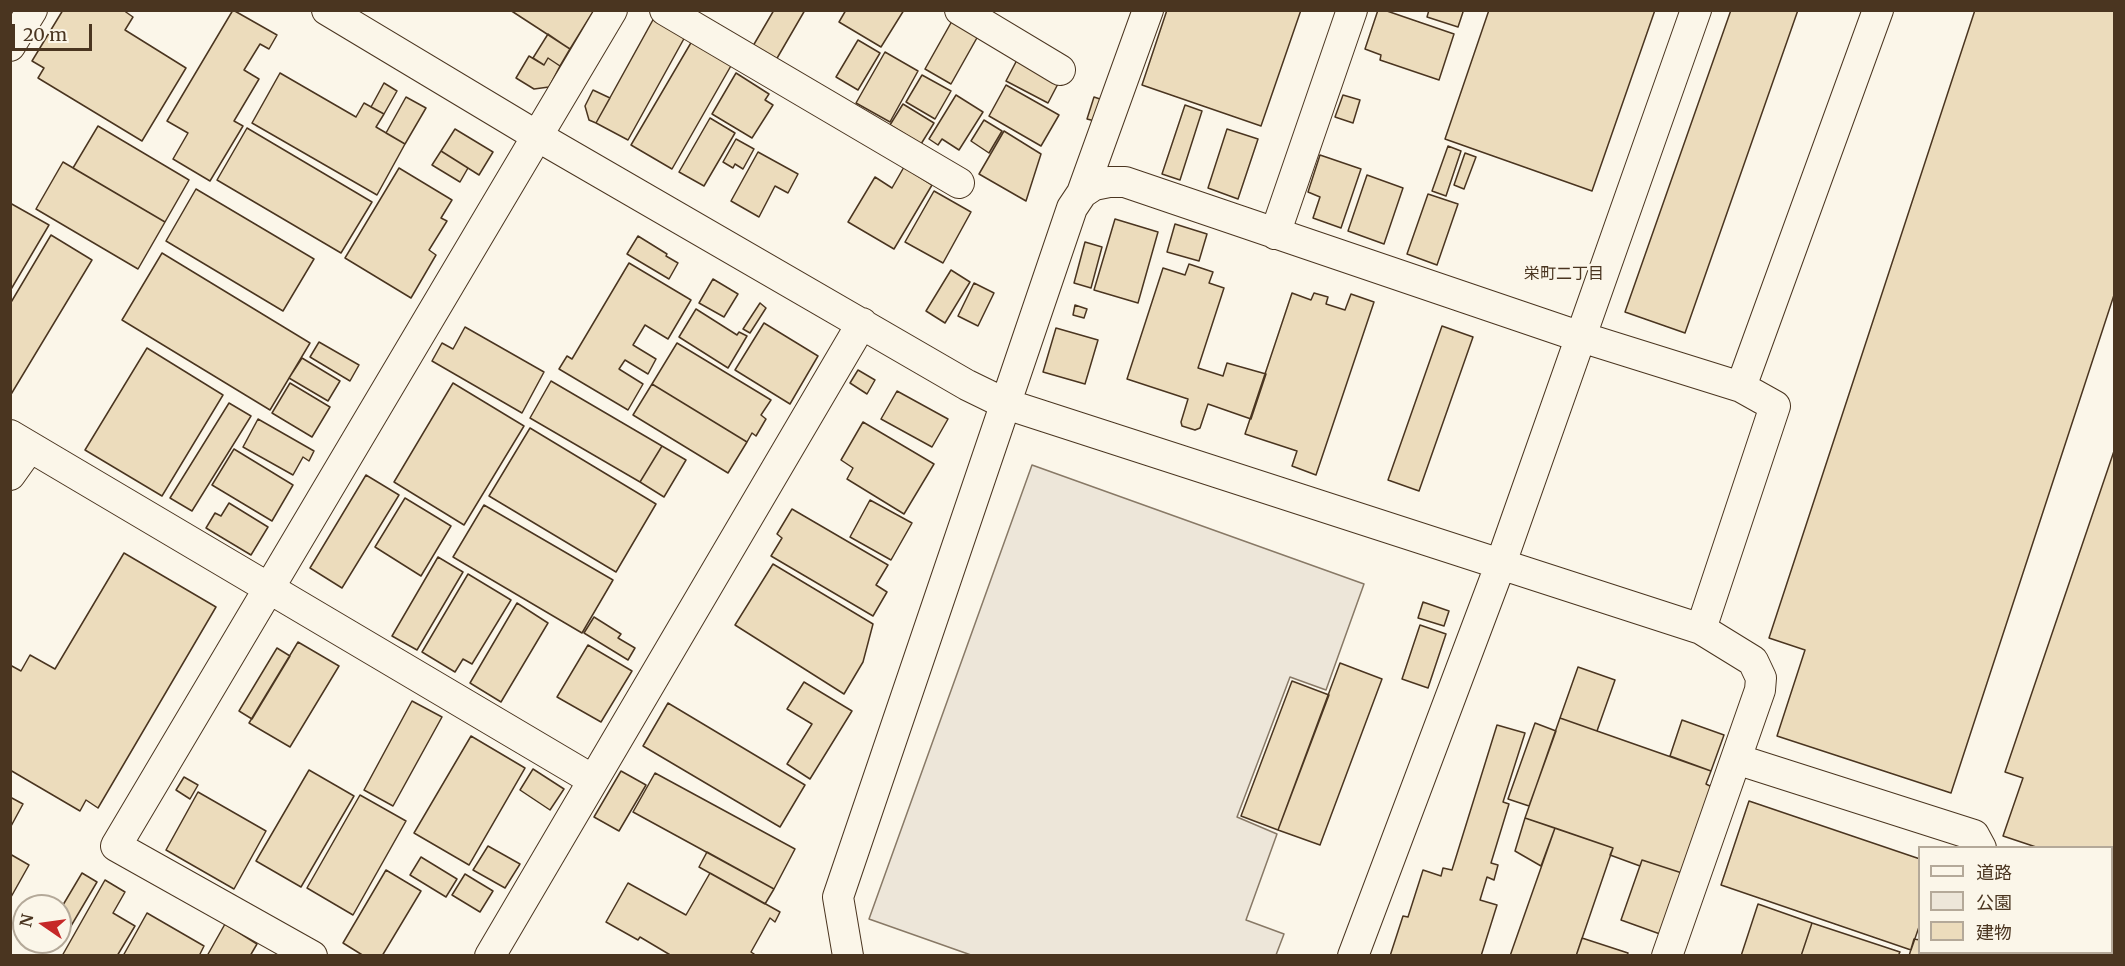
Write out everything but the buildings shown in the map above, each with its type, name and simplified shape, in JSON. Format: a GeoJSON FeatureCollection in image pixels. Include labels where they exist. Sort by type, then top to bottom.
{"type":"FeatureCollection","features":[{"type":"Feature","properties":{"kind":"street"},"geometry":{"type":"LineString","coordinates":[[10,46],[32,10]]}},
{"type":"Feature","properties":{"kind":"street"},"geometry":{"type":"LineString","coordinates":[[327,10],[537,136],[967,385],[1006,404],[1701,629],[1752,661],[1761,678],[1760,690],[1667,956]]}},
{"type":"Feature","properties":{"kind":"street"},"geometry":{"type":"LineString","coordinates":[[312,956],[116,846],[612,10]]}},
{"type":"Feature","properties":{"kind":"street"},"geometry":{"type":"LineString","coordinates":[[665,10],[959,183]]}},
{"type":"Feature","properties":{"kind":"street"},"geometry":{"type":"LineString","coordinates":[[960,10],[1060,70]]}},
{"type":"Feature","properties":{"kind":"street"},"geometry":{"type":"LineString","coordinates":[[848,956],[838,897],[1072,208],[1082,193],[1148,10]]}},
{"type":"Feature","properties":{"kind":"street"},"geometry":{"type":"LineString","coordinates":[[1275,234],[1352,10]]}},
{"type":"Feature","properties":{"kind":"street"},"geometry":{"type":"LineString","coordinates":[[1353,956],[1501,563],[1696,10]]}},
{"type":"Feature","properties":{"kind":"street"},"geometry":{"type":"LineString","coordinates":[[1741,387],[1878,10]]}},
{"type":"Feature","properties":{"kind":"street"},"geometry":{"type":"LineString","coordinates":[[1082,193],[1094,185],[1125,182],[1581,337],[1741,387],[1775,406],[1701,629]]}},
{"type":"Feature","properties":{"kind":"street"},"geometry":{"type":"LineString","coordinates":[[490,956],[862,323]]}},
{"type":"Feature","properties":{"kind":"street"},"geometry":{"type":"LineString","coordinates":[[10,475],[20,441],[593,780]]}},
{"type":"Feature","properties":{"kind":"street"},"geometry":{"type":"LineString","coordinates":[[1736,759],[1974,835],[1980,846]]}},
{"type":"Feature","properties":{"kind":"green space"},"geometry":{"type":"Polygon","coordinates":[[[1032,465],[1364,584],[1326,690],[1290,677],[1237,817],[1277,834],[1246,920],[1284,934],[1276,955],[971,955],[869,919],[1032,465]]]}},
{"type":"Feature","properties":{"kind":"district","name":"栄町二丁目"},"geometry":{"type":"Point","coordinates":[1564,274]}}]}
